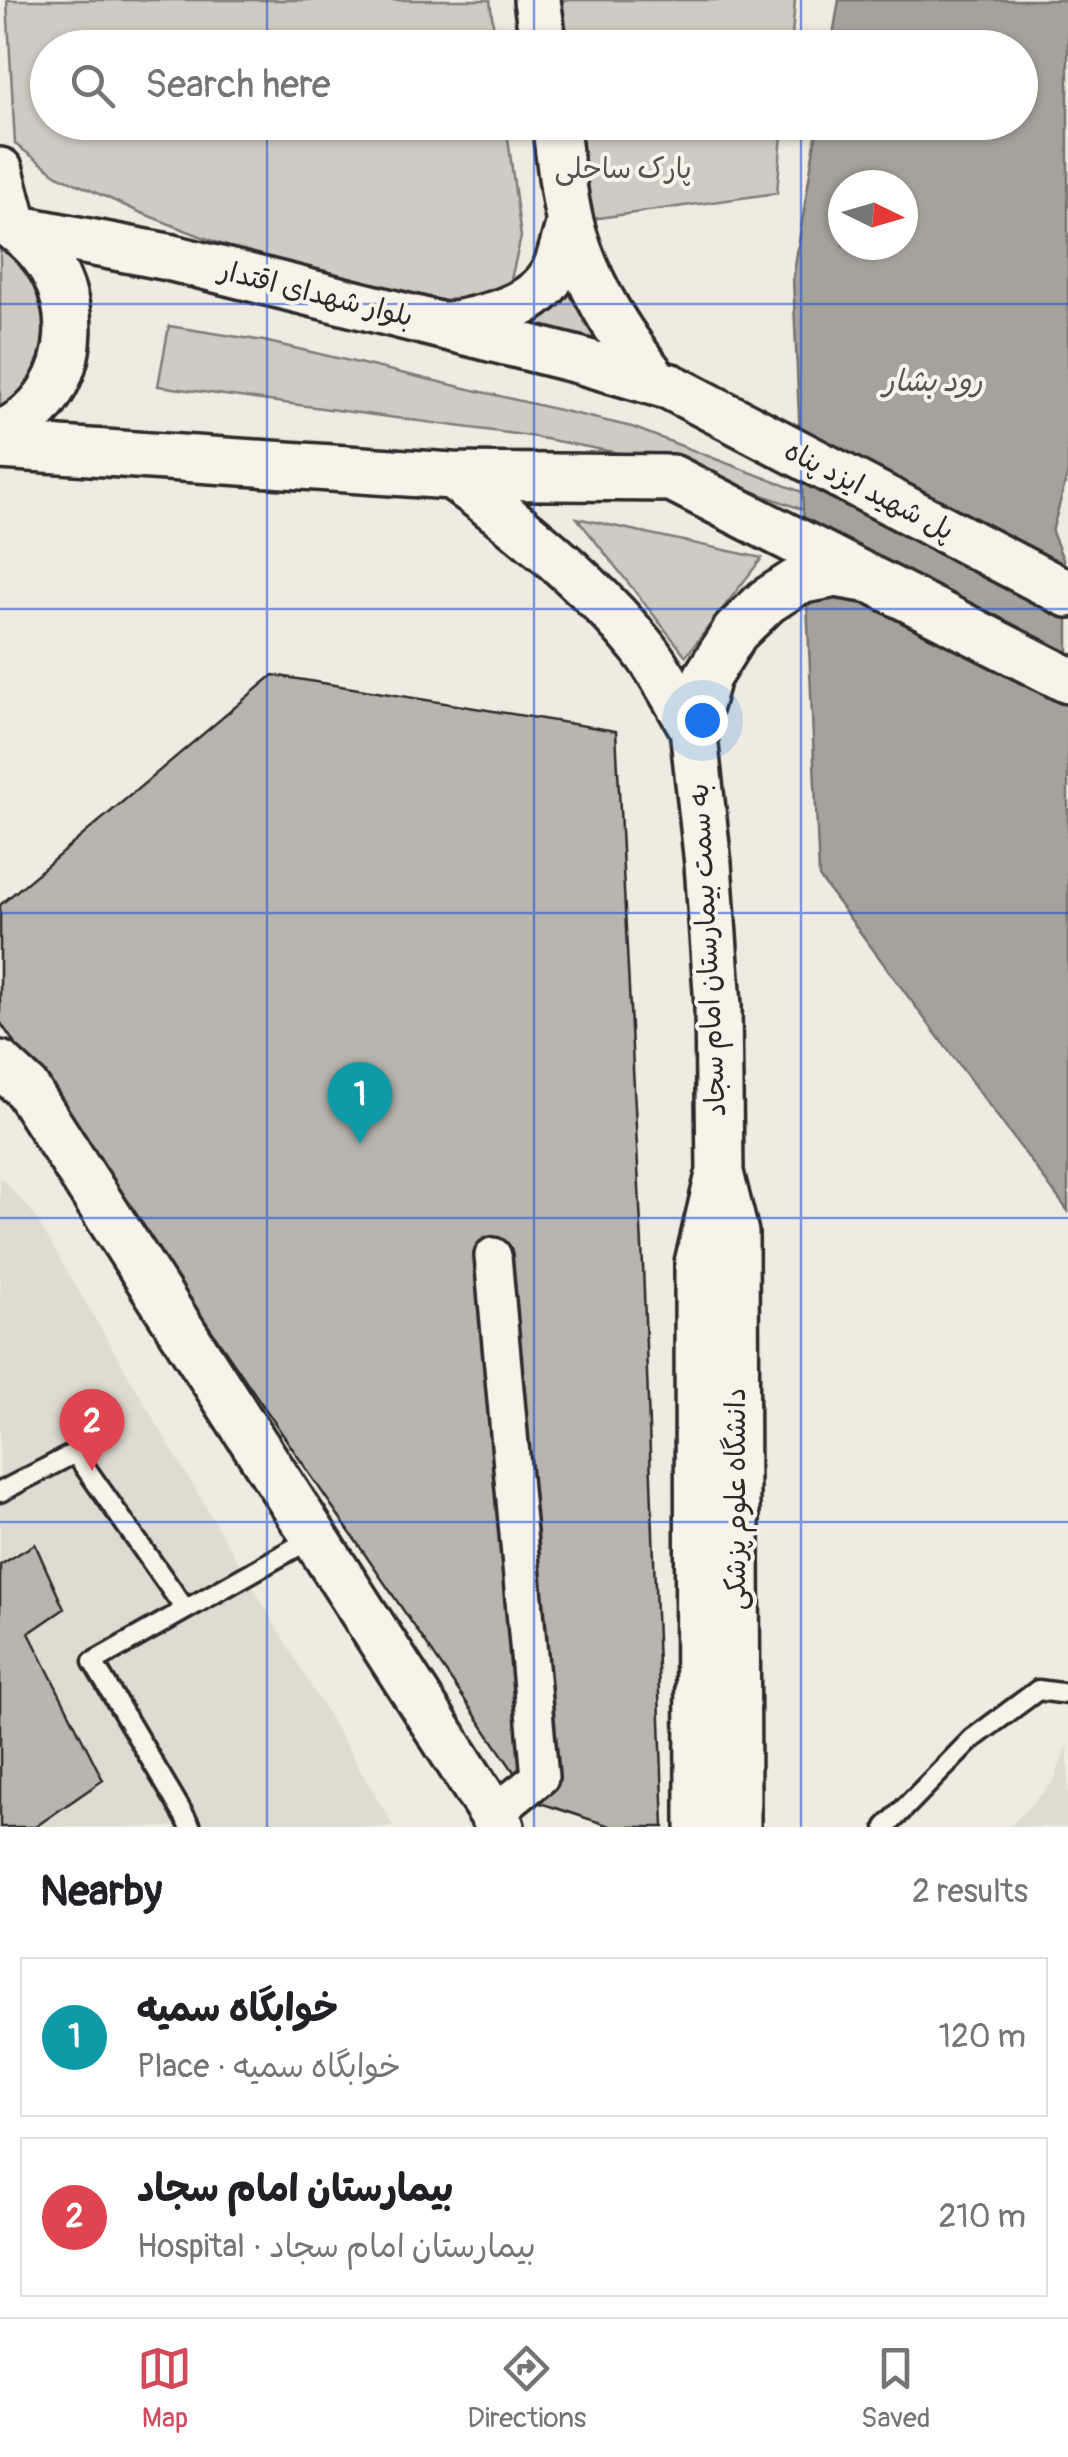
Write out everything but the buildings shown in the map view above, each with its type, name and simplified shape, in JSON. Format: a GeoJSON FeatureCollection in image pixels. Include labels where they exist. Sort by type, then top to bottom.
{"type":"FeatureCollection","features":[{"type":"Feature","properties":{"kind":"street"},"geometry":{"type":"LineString","coordinates":[[538,0],[542,30]]}},
{"type":"Feature","properties":{"kind":"street"},"geometry":{"type":"LineString","coordinates":[[558,140],[570,222],[587,272],[624,342],[664,385]]}},
{"type":"Feature","properties":{"kind":"street"},"geometry":{"type":"LineString","coordinates":[[0,171],[7,224],[32,241],[58,277],[70,320],[64,363],[42,402],[27,418],[0,434]]}},
{"type":"Feature","properties":{"kind":"street"},"geometry":{"type":"LineString","coordinates":[[443,326],[488,318],[529,298],[554,272],[570,222]]}},
{"type":"Feature","properties":{"kind":"street","name":"بلوار شهدای اقتدار"},"geometry":{"type":"LineString","coordinates":[[7,224],[168,257],[664,385]]}},
{"type":"Feature","properties":{"kind":"street","name":"پل شهید ایزد پناه"},"geometry":{"type":"LineString","coordinates":[[664,385],[1068,594]]}},
{"type":"Feature","properties":{"kind":"street"},"geometry":{"type":"LineString","coordinates":[[0,446],[452,476],[672,478],[1068,680]]}},
{"type":"Feature","properties":{"kind":"street"},"geometry":{"type":"LineString","coordinates":[[452,476],[496,508],[605,608],[644,649],[693,728]]}},
{"type":"Feature","properties":{"kind":"street"},"geometry":{"type":"LineString","coordinates":[[693,728],[707,678],[735,632],[767,601],[798,581],[836,574],[871,580]]}},
{"type":"Feature","properties":{"kind":"street","name":"به سمت بیمارستان امام سجاد"},"geometry":{"type":"LineString","coordinates":[[693,728],[718,1006],[720,1172]]}},
{"type":"Feature","properties":{"kind":"street"},"geometry":{"type":"LineString","coordinates":[[0,1064],[26,1088],[497,1821],[540,1778],[494,1256]]}},
{"type":"Feature","properties":{"kind":"street"},"geometry":{"type":"LineString","coordinates":[[699,1827],[698,1263],[720,1172]]}},
{"type":"Feature","properties":{"kind":"street","name":"دانشگاه علوم پزشکی"},"geometry":{"type":"LineString","coordinates":[[720,1172],[736,1233],[737,1827]]}},
{"type":"Feature","properties":{"kind":"lane"},"geometry":{"type":"LineString","coordinates":[[0,1492],[75,1454],[185,1608]]}},
{"type":"Feature","properties":{"kind":"lane"},"geometry":{"type":"LineString","coordinates":[[191,1827],[93,1662],[314,1537]]}},
{"type":"Feature","properties":{"kind":"lane"},"geometry":{"type":"LineString","coordinates":[[886,1827],[972,1739],[1038,1690],[1068,1694]]}},
{"type":"Feature","properties":{"kind":"shaded area"},"geometry":{"type":"Polygon","coordinates":[[[0,1177],[31,1210],[394,1827],[0,1827],[0,1177]]]}},
{"type":"Feature","properties":{"kind":"shaded area"},"geometry":{"type":"Polygon","coordinates":[[[1068,1742],[1068,1827],[1009,1827],[1054,1781],[1068,1742]]]}},
{"type":"Feature","properties":{"kind":"green space"},"geometry":{"type":"Polygon","coordinates":[[[7,0],[490,0],[494,30],[30,30],[30,140],[508,140],[521,237],[494,351],[139,212],[59,176],[15,144],[7,0]]]}},
{"type":"Feature","properties":{"kind":"green space"},"geometry":{"type":"Polygon","coordinates":[[[550,0],[795,0],[792,30],[554,30],[550,0]]]}},
{"type":"Feature","properties":{"kind":"green space","name":"پارک ساحلی"},"geometry":{"type":"Polygon","coordinates":[[[567,140],[782,140],[777,193],[577,221],[567,140]]]}},
{"type":"Feature","properties":{"kind":"green space"},"geometry":{"type":"Polygon","coordinates":[[[0,237],[50,296],[49,362],[0,417],[0,237]]]}},
{"type":"Feature","properties":{"kind":"green space"},"geometry":{"type":"Polygon","coordinates":[[[571,287],[608,346],[520,327],[571,287]]]}},
{"type":"Feature","properties":{"kind":"green space"},"geometry":{"type":"Polygon","coordinates":[[[169,326],[264,341],[632,427],[844,508],[842,524],[681,465],[530,436],[158,386],[169,326]]]}},
{"type":"Feature","properties":{"kind":"green space"},"geometry":{"type":"Polygon","coordinates":[[[577,518],[762,558],[686,656],[577,518]]]}},
{"type":"Feature","properties":{"kind":"water","name":"رود بشار"},"geometry":{"type":"Polygon","coordinates":[[[839,0],[1068,0],[1068,472],[1052,532],[1068,572],[1068,1211],[819,877],[793,278],[815,140],[1038,140],[1038,30],[834,30],[839,0]]]}},
{"type":"Feature","properties":{"kind":"place","name":"خوابگاه سمیه"},"geometry":{"type":"Point","coordinates":[360,1144]}},
{"type":"Feature","properties":{"kind":"place","name":"بیمارستان امام سجاد"},"geometry":{"type":"Point","coordinates":[92,1471]}}]}
